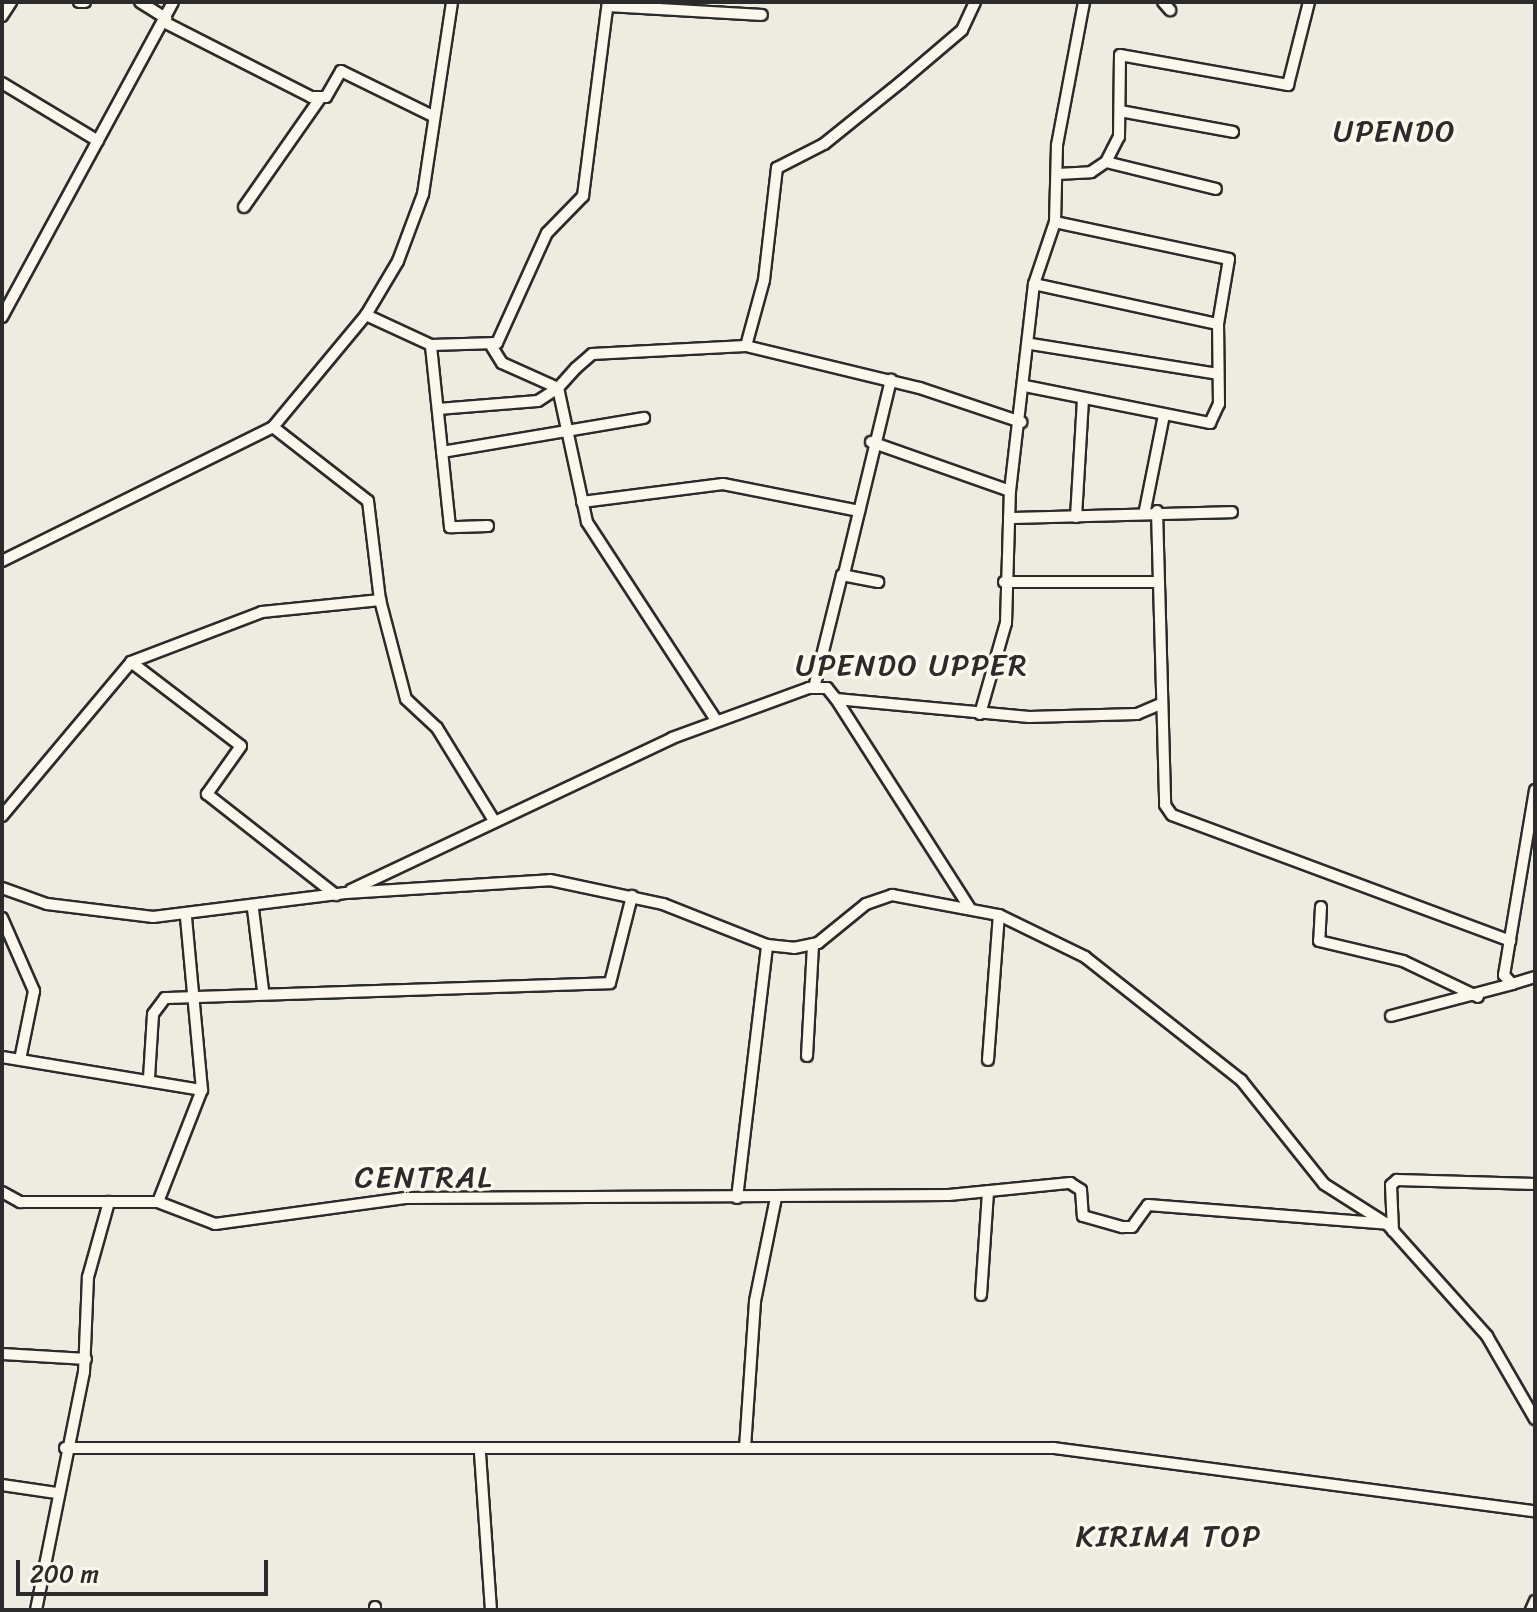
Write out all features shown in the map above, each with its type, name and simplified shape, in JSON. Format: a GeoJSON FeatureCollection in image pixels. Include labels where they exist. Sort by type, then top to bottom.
{"type":"FeatureCollection","features":[{"type":"Feature","properties":{"kind":"street"},"geometry":{"type":"LineString","coordinates":[[2,16],[11,2]]}},
{"type":"Feature","properties":{"kind":"street"},"geometry":{"type":"LineString","coordinates":[[140,2],[165,20],[319,100]]}},
{"type":"Feature","properties":{"kind":"street"},"geometry":{"type":"LineString","coordinates":[[2,317],[173,2]]}},
{"type":"Feature","properties":{"kind":"street"},"geometry":{"type":"LineString","coordinates":[[2,561],[273,427],[366,315],[398,261],[423,194],[431,115],[452,2]]}},
{"type":"Feature","properties":{"kind":"street"},"geometry":{"type":"LineString","coordinates":[[746,346],[764,280],[777,168],[824,144],[901,82],[962,30],[975,2]]}},
{"type":"Feature","properties":{"kind":"street"},"geometry":{"type":"LineString","coordinates":[[980,714],[1006,623],[1004,582],[1010,491],[1031,344],[1034,284],[1055,222],[1057,174],[1084,2]]}},
{"type":"Feature","properties":{"kind":"street"},"geometry":{"type":"LineString","coordinates":[[1057,174],[1091,172],[1106,162],[1120,111],[1125,53],[1288,85],[1309,2]]}},
{"type":"Feature","properties":{"kind":"street"},"geometry":{"type":"LineString","coordinates":[[492,347],[547,233],[583,196],[608,4],[762,15]]}},
{"type":"Feature","properties":{"kind":"street"},"geometry":{"type":"LineString","coordinates":[[244,207],[341,71],[431,115]]}},
{"type":"Feature","properties":{"kind":"street"},"geometry":{"type":"LineString","coordinates":[[2,83],[98,141]]}},
{"type":"Feature","properties":{"kind":"street"},"geometry":{"type":"LineString","coordinates":[[1120,111],[1233,132]]}},
{"type":"Feature","properties":{"kind":"street"},"geometry":{"type":"LineString","coordinates":[[1106,162],[1216,189]]}},
{"type":"Feature","properties":{"kind":"street"},"geometry":{"type":"LineString","coordinates":[[1025,386],[1210,423],[1219,404],[1218,324],[1230,280],[1222,253],[1055,222]]}},
{"type":"Feature","properties":{"kind":"street"},"geometry":{"type":"LineString","coordinates":[[1034,284],[1218,324]]}},
{"type":"Feature","properties":{"kind":"street"},"geometry":{"type":"LineString","coordinates":[[2,285],[15,292]]}},
{"type":"Feature","properties":{"kind":"street"},"geometry":{"type":"LineString","coordinates":[[366,315],[431,345],[492,347]]}},
{"type":"Feature","properties":{"kind":"street"},"geometry":{"type":"LineString","coordinates":[[1031,344],[1218,374]]}},
{"type":"Feature","properties":{"kind":"street"},"geometry":{"type":"LineString","coordinates":[[431,345],[450,527],[488,526]]}},
{"type":"Feature","properties":{"kind":"street"},"geometry":{"type":"LineString","coordinates":[[438,409],[538,401],[558,388],[592,354],[746,346],[891,380],[1021,422]]}},
{"type":"Feature","properties":{"kind":"street"},"geometry":{"type":"LineString","coordinates":[[492,347],[502,363],[558,388]]}},
{"type":"Feature","properties":{"kind":"street"},"geometry":{"type":"LineString","coordinates":[[814,688],[859,511],[871,442],[891,380]]}},
{"type":"Feature","properties":{"kind":"street"},"geometry":{"type":"LineString","coordinates":[[558,388],[570,432],[582,502],[597,542],[716,720]]}},
{"type":"Feature","properties":{"kind":"street"},"geometry":{"type":"LineString","coordinates":[[1076,517],[1083,400]]}},
{"type":"Feature","properties":{"kind":"street"},"geometry":{"type":"LineString","coordinates":[[1164,415],[1151,511],[1158,582],[1165,805],[1172,815],[1510,941]]}},
{"type":"Feature","properties":{"kind":"street"},"geometry":{"type":"LineString","coordinates":[[442,452],[644,418]]}},
{"type":"Feature","properties":{"kind":"street"},"geometry":{"type":"LineString","coordinates":[[273,427],[367,499],[380,600],[406,699],[437,728],[493,819]]}},
{"type":"Feature","properties":{"kind":"street"},"geometry":{"type":"LineString","coordinates":[[871,442],[1010,491]]}},
{"type":"Feature","properties":{"kind":"street"},"geometry":{"type":"LineString","coordinates":[[582,502],[723,484],[859,511]]}},
{"type":"Feature","properties":{"kind":"street"},"geometry":{"type":"LineString","coordinates":[[1009,518],[1151,511],[1232,512]]}},
{"type":"Feature","properties":{"kind":"street"},"geometry":{"type":"LineString","coordinates":[[844,574],[878,582]]}},
{"type":"Feature","properties":{"kind":"street"},"geometry":{"type":"LineString","coordinates":[[1004,582],[1158,582]]}},
{"type":"Feature","properties":{"kind":"street"},"geometry":{"type":"LineString","coordinates":[[2,816],[131,662],[262,612],[380,600]]}},
{"type":"Feature","properties":{"kind":"street"},"geometry":{"type":"LineString","coordinates":[[131,662],[241,746],[207,794],[341,894]]}},
{"type":"Feature","properties":{"kind":"street"},"geometry":{"type":"LineString","coordinates":[[341,894],[493,819],[716,720],[814,688],[827,688],[969,907]]}},
{"type":"Feature","properties":{"kind":"street"},"geometry":{"type":"LineString","coordinates":[[836,699],[980,714],[1137,714],[1161,704]]}},
{"type":"Feature","properties":{"kind":"street"},"geometry":{"type":"LineString","coordinates":[[1512,984],[1504,975],[1531,841],[1535,790]]}},
{"type":"Feature","properties":{"kind":"street"},"geometry":{"type":"LineString","coordinates":[[2,888],[47,904],[186,916],[253,909],[341,894],[550,880],[632,896],[767,945],[813,944],[878,897],[969,907],[999,915],[1085,957],[1176,1025],[1278,1119],[1324,1184],[1390,1228],[1487,1336],[1530,1395],[1535,1419]]}},
{"type":"Feature","properties":{"kind":"street"},"geometry":{"type":"LineString","coordinates":[[149,1078],[155,1001],[196,994],[263,991],[600,986],[617,973],[632,896]]}},
{"type":"Feature","properties":{"kind":"street"},"geometry":{"type":"LineString","coordinates":[[1321,907],[1319,941],[1403,961],[1478,997]]}},
{"type":"Feature","properties":{"kind":"street"},"geometry":{"type":"LineString","coordinates":[[253,909],[263,991]]}},
{"type":"Feature","properties":{"kind":"street"},"geometry":{"type":"LineString","coordinates":[[988,1060],[999,915]]}},
{"type":"Feature","properties":{"kind":"street"},"geometry":{"type":"LineString","coordinates":[[158,1202],[202,1090],[196,994],[186,916]]}},
{"type":"Feature","properties":{"kind":"street"},"geometry":{"type":"LineString","coordinates":[[2,918],[34,991],[20,1060]]}},
{"type":"Feature","properties":{"kind":"street"},"geometry":{"type":"LineString","coordinates":[[807,1056],[813,944]]}},
{"type":"Feature","properties":{"kind":"street"},"geometry":{"type":"LineString","coordinates":[[737,1198],[767,945]]}},
{"type":"Feature","properties":{"kind":"street"},"geometry":{"type":"LineString","coordinates":[[1391,1016],[1478,997],[1535,977]]}},
{"type":"Feature","properties":{"kind":"street"},"geometry":{"type":"LineString","coordinates":[[2,1057],[149,1078],[202,1090]]}},
{"type":"Feature","properties":{"kind":"street"},"geometry":{"type":"LineString","coordinates":[[1390,1228],[1391,1185],[1397,1180],[1535,1184]]}},
{"type":"Feature","properties":{"kind":"street"},"geometry":{"type":"LineString","coordinates":[[2,1192],[20,1202],[158,1202],[215,1224],[405,1198],[776,1198],[1078,1185],[1083,1216],[1122,1227],[1132,1227],[1148,1205],[1390,1228]]}},
{"type":"Feature","properties":{"kind":"street"},"geometry":{"type":"LineString","coordinates":[[981,1295],[988,1191]]}},
{"type":"Feature","properties":{"kind":"street"},"geometry":{"type":"LineString","coordinates":[[745,1448],[755,1301],[776,1198]]}},
{"type":"Feature","properties":{"kind":"street"},"geometry":{"type":"LineString","coordinates":[[36,1610],[56,1493],[86,1359],[88,1277],[109,1202]]}},
{"type":"Feature","properties":{"kind":"street"},"geometry":{"type":"LineString","coordinates":[[2,1354],[86,1359]]}},
{"type":"Feature","properties":{"kind":"street"},"geometry":{"type":"LineString","coordinates":[[65,1448],[480,1453],[745,1448],[1054,1448],[1535,1511]]}},
{"type":"Feature","properties":{"kind":"street"},"geometry":{"type":"LineString","coordinates":[[480,1453],[491,1610]]}},
{"type":"Feature","properties":{"kind":"street"},"geometry":{"type":"LineString","coordinates":[[2,1485],[56,1493]]}},
{"type":"Feature","properties":{"kind":"street"},"geometry":{"type":"LineString","coordinates":[[1531,1610],[1535,1601]]}},
{"type":"Feature","properties":{"kind":"district","name":"UPENDO"},"geometry":{"type":"Point","coordinates":[1395,131]}},
{"type":"Feature","properties":{"kind":"district","name":"UPENDO UPPER"},"geometry":{"type":"Point","coordinates":[912,665]}},
{"type":"Feature","properties":{"kind":"district","name":"CENTRAL"},"geometry":{"type":"Point","coordinates":[424,1177]}},
{"type":"Feature","properties":{"kind":"district","name":"KIRIMA TOP"},"geometry":{"type":"Point","coordinates":[1169,1536]}}]}
